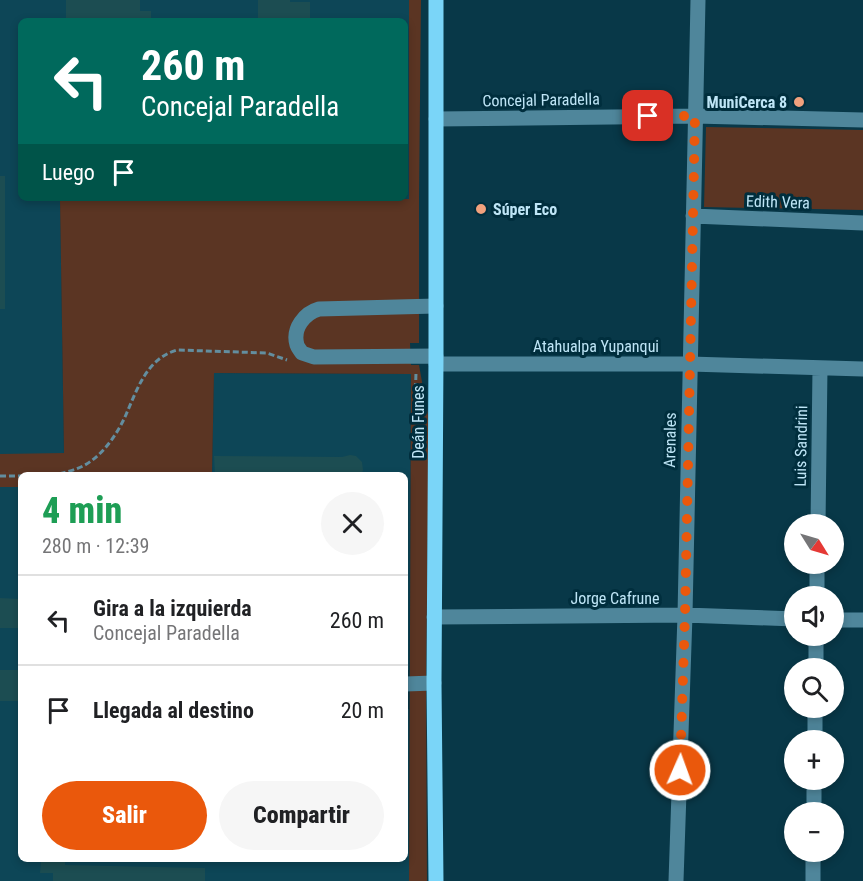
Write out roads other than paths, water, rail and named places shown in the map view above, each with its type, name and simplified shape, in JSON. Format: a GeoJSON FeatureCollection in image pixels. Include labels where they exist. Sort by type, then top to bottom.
{"type":"FeatureCollection","features":[{"type":"Feature","properties":{"kind":"main road","name":"Deán Funes"},"geometry":{"type":"LineString","coordinates":[[436,0],[434,617],[436,881]]}},
{"type":"Feature","properties":{"kind":"street","name":"Arenales"},"geometry":{"type":"LineString","coordinates":[[676,881],[685,615],[698,0]]}},
{"type":"Feature","properties":{"kind":"street","name":"Concejal Paradella"},"geometry":{"type":"LineString","coordinates":[[436,119],[695,116],[863,120]]}},
{"type":"Feature","properties":{"kind":"street","name":"Edith Vera"},"geometry":{"type":"LineString","coordinates":[[693,216],[863,223]]}},
{"type":"Feature","properties":{"kind":"street","name":"Atahualpa Yupanqui"},"geometry":{"type":"LineString","coordinates":[[436,306],[311,311],[297,330],[296,344],[302,353],[314,357],[863,369]]}},
{"type":"Feature","properties":{"kind":"street","name":"Luis Sandrini"},"geometry":{"type":"LineString","coordinates":[[818,514],[820,368]]}},
{"type":"Feature","properties":{"kind":"street","name":"Jorge Cafrune"},"geometry":{"type":"LineString","coordinates":[[434,617],[685,615],[784,619]]}},
{"type":"Feature","properties":{"kind":"street"},"geometry":{"type":"LineString","coordinates":[[844,620],[863,621]]}},
{"type":"Feature","properties":{"kind":"street"},"geometry":{"type":"LineString","coordinates":[[408,684],[434,683]]}},
{"type":"Feature","properties":{"kind":"street"},"geometry":{"type":"LineString","coordinates":[[813,862],[813,881]]}},
{"type":"Feature","properties":{"kind":"place","name":"MuniCerca 8"},"geometry":{"type":"Point","coordinates":[799,102]}},
{"type":"Feature","properties":{"kind":"place","name":"Súper Eco"},"geometry":{"type":"Point","coordinates":[481,209]}}]}
